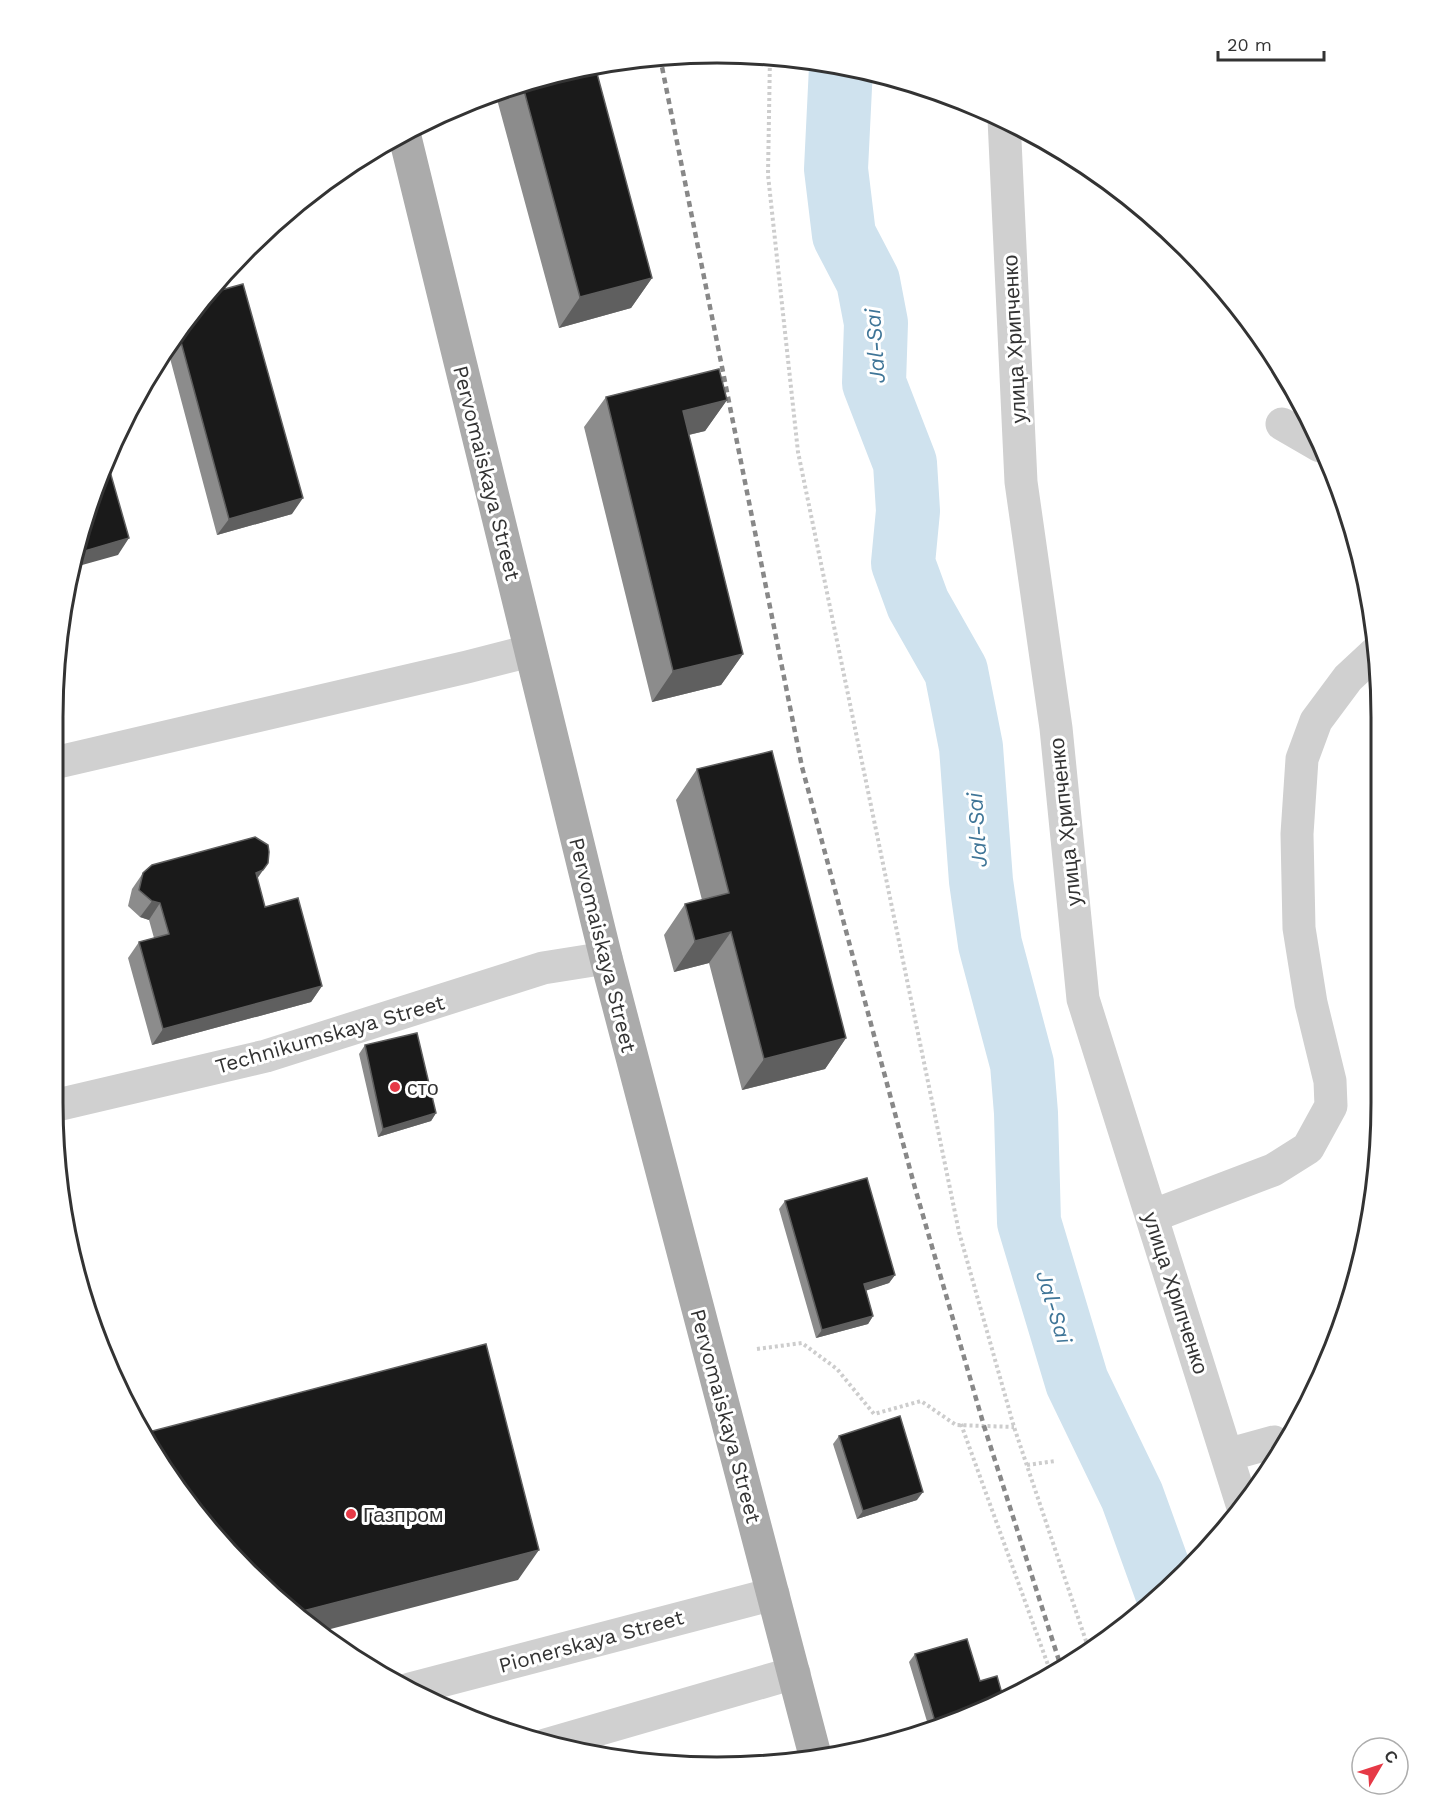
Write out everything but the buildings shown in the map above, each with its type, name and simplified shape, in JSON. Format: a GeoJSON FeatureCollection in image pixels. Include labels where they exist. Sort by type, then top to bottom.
{"type":"FeatureCollection","features":[{"type":"Feature","properties":{"kind":"main road","name":"Pervomaiskaya Street"},"geometry":{"type":"LineString","coordinates":[[406,142],[606,958],[813,1749]]}},
{"type":"Feature","properties":{"kind":"street","name":"улица Хрипченко"},"geometry":{"type":"LineString","coordinates":[[1005,129],[1021,482],[1056,728],[1083,999],[1240,1496]]}},
{"type":"Feature","properties":{"kind":"street"},"geometry":{"type":"LineString","coordinates":[[1282,424],[1309,440]]}},
{"type":"Feature","properties":{"kind":"street"},"geometry":{"type":"LineString","coordinates":[[63,761],[530,651]]}},
{"type":"Feature","properties":{"kind":"street"},"geometry":{"type":"LineString","coordinates":[[1152,1216],[1273,1170],[1308,1148],[1330,1106],[1330,1081],[1311,1003],[1299,928],[1297,834],[1302,759],[1316,722],[1348,678],[1368,659]]}},
{"type":"Feature","properties":{"kind":"street","name":"Technikumskaya Street"},"geometry":{"type":"LineString","coordinates":[[63,1104],[266,1056],[543,969],[606,958]]}},
{"type":"Feature","properties":{"kind":"street"},"geometry":{"type":"LineString","coordinates":[[1227,1455],[1274,1442]]}},
{"type":"Feature","properties":{"kind":"street","name":"Pionerskaya Street"},"geometry":{"type":"LineString","coordinates":[[421,1686],[773,1594]]}},
{"type":"Feature","properties":{"kind":"street"},"geometry":{"type":"LineString","coordinates":[[566,1739],[794,1673]]}},
{"type":"Feature","properties":{"kind":"path"},"geometry":{"type":"LineString","coordinates":[[770,65],[768,175],[798,452],[959,1232],[1014,1427],[1086,1642]]}},
{"type":"Feature","properties":{"kind":"path"},"geometry":{"type":"LineString","coordinates":[[757,1349],[802,1343],[837,1369],[874,1414],[921,1401],[956,1425],[1014,1427]]}},
{"type":"Feature","properties":{"kind":"path"},"geometry":{"type":"LineString","coordinates":[[962,1424],[1049,1666]]}},
{"type":"Feature","properties":{"kind":"path"},"geometry":{"type":"LineString","coordinates":[[1027,1465],[1055,1461]]}},
{"type":"Feature","properties":{"kind":"waterway","name":"Jal-Sai"},"geometry":{"type":"LineString","coordinates":[[841,75],[836,169],[844,235],[868,281],[876,323],[874,383],[905,463],[908,511],[903,563],[918,604],[956,671],[971,747],[981,881],[990,944],[1022,1064],[1026,1113],[1029,1222],[1077,1382],[1132,1496],[1163,1581]]}},
{"type":"Feature","properties":{"kind":"railway"},"geometry":{"type":"LineString","coordinates":[[662,65],[802,767],[915,1188],[984,1426],[1059,1660]]}},
{"type":"Feature","properties":{"kind":"place","name":"сто"},"geometry":{"type":"Point","coordinates":[395,1087]}},
{"type":"Feature","properties":{"kind":"place","name":"Газпром"},"geometry":{"type":"Point","coordinates":[351,1514]}}]}
